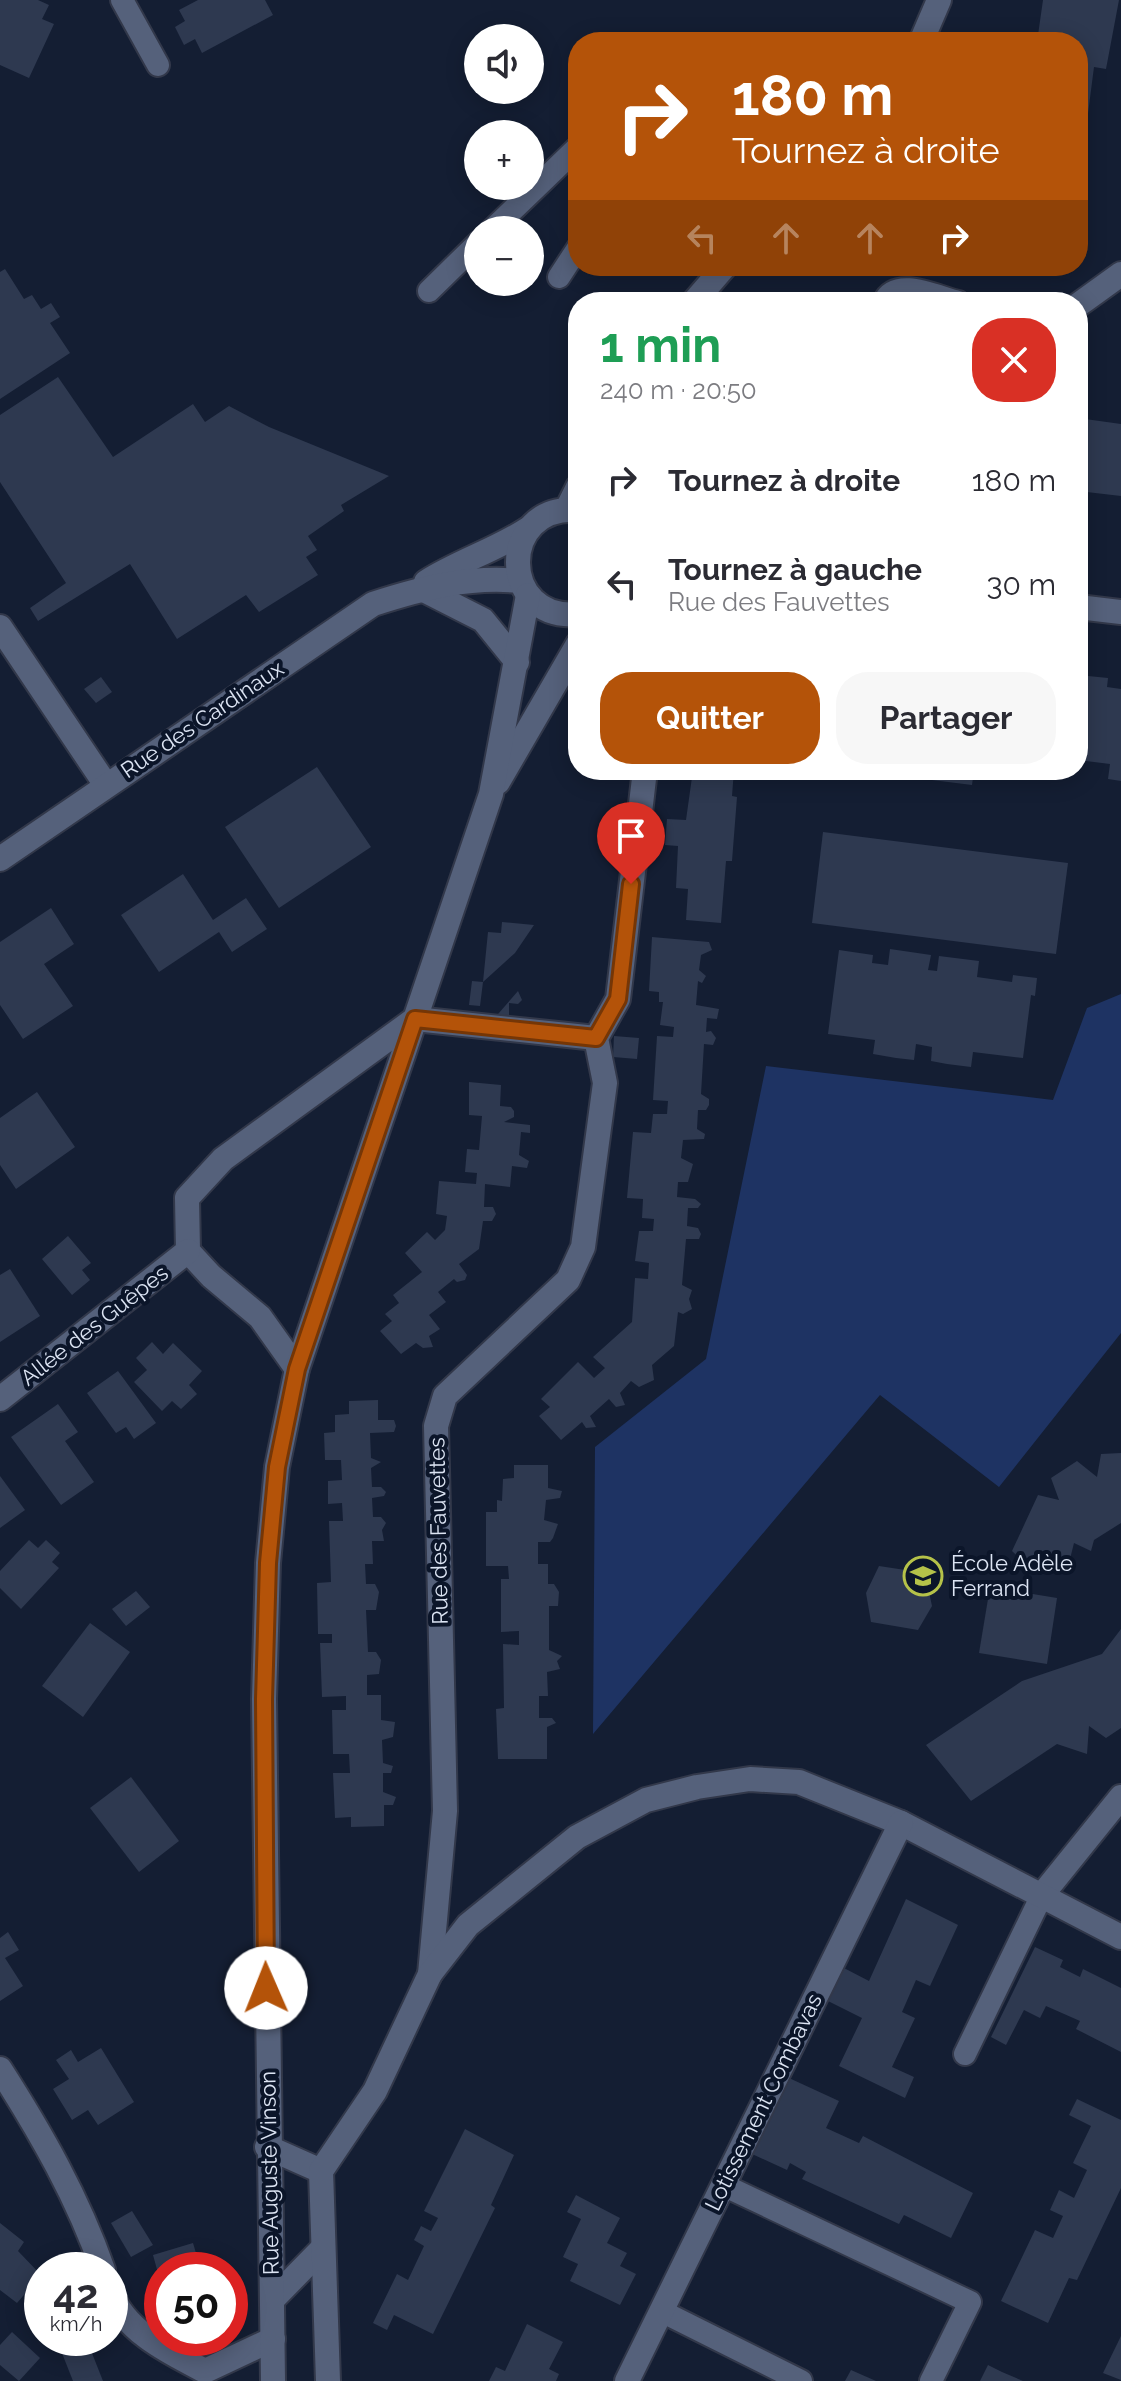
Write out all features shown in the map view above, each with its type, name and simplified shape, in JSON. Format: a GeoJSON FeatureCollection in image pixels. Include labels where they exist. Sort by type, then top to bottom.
{"type":"FeatureCollection","features":[{"type":"Feature","properties":{"kind":"street"},"geometry":{"type":"LineString","coordinates":[[925,32],[939,0]]}},
{"type":"Feature","properties":{"kind":"street"},"geometry":{"type":"LineString","coordinates":[[1088,298],[1121,274]]}},
{"type":"Feature","properties":{"kind":"street"},"geometry":{"type":"LineString","coordinates":[[703,292],[716,276]]}},
{"type":"Feature","properties":{"kind":"street","name":"Rue des Cardinaux"},"geometry":{"type":"LineString","coordinates":[[416,590],[528,529],[552,512],[568,510]]}},
{"type":"Feature","properties":{"kind":"street"},"geometry":{"type":"LineString","coordinates":[[491,794],[517,662],[524,588],[517,563],[528,529]]}},
{"type":"Feature","properties":{"kind":"street","name":"Rue des Cardinaux"},"geometry":{"type":"LineString","coordinates":[[0,859],[373,604],[416,590],[482,577],[524,588]]}},
{"type":"Feature","properties":{"kind":"street"},"geometry":{"type":"LineString","coordinates":[[524,588],[540,607],[557,614],[568,614]]}},
{"type":"Feature","properties":{"kind":"street"},"geometry":{"type":"LineString","coordinates":[[416,590],[483,620],[517,662]]}},
{"type":"Feature","properties":{"kind":"street"},"geometry":{"type":"LineString","coordinates":[[1088,608],[1121,612]]}},
{"type":"Feature","properties":{"kind":"street"},"geometry":{"type":"LineString","coordinates":[[0,627],[106,785]]}},
{"type":"Feature","properties":{"kind":"street"},"geometry":{"type":"LineString","coordinates":[[491,794],[568,661]]}},
{"type":"Feature","properties":{"kind":"street"},"geometry":{"type":"LineString","coordinates":[[297,1369],[260,1317],[211,1276],[188,1251],[187,1198],[223,1159],[415,1019],[596,1038],[618,999],[644,780]]}},
{"type":"Feature","properties":{"kind":"street","name":"Rue Auguste Vinson"},"geometry":{"type":"LineString","coordinates":[[273,2381],[267,2147],[264,1699],[267,1591],[277,1467],[297,1369],[491,794]]}},
{"type":"Feature","properties":{"kind":"street","name":"Rue des Fauvettes"},"geometry":{"type":"LineString","coordinates":[[430,1974],[445,1811],[436,1426],[445,1396],[568,1280],[583,1247],[605,1083],[596,1038]]}},
{"type":"Feature","properties":{"kind":"street","name":"Allée des Guêpes"},"geometry":{"type":"LineString","coordinates":[[0,1399],[188,1251]]}},
{"type":"Feature","properties":{"kind":"street"},"geometry":{"type":"LineString","coordinates":[[328,2381],[321,2171],[375,2091],[430,1974],[468,1925],[577,1837],[646,1800],[750,1779],[799,1782],[901,1823],[1121,1937]]}},
{"type":"Feature","properties":{"kind":"street"},"geometry":{"type":"LineString","coordinates":[[1042,1895],[1121,1797]]}},
{"type":"Feature","properties":{"kind":"street","name":"Lotissement Combavas"},"geometry":{"type":"LineString","coordinates":[[627,2381],[901,1823]]}},
{"type":"Feature","properties":{"kind":"street"},"geometry":{"type":"LineString","coordinates":[[0,2069],[42,2135],[97,2252]]}},
{"type":"Feature","properties":{"kind":"street"},"geometry":{"type":"LineString","coordinates":[[267,2147],[321,2171]]}},
{"type":"Feature","properties":{"kind":"street"},"geometry":{"type":"LineString","coordinates":[[272,2300],[322,2249]]}},
{"type":"Feature","properties":{"kind":"street"},"geometry":{"type":"LineString","coordinates":[[128,2318],[161,2349],[205,2371],[273,2339]]}},
{"type":"Feature","properties":{"kind":"street","name":"Rue Auguste Vinson"},"geometry":{"type":"LineString","coordinates":[[264,2381],[273,2339]]}},
{"type":"Feature","properties":{"kind":"lane"},"geometry":{"type":"LineString","coordinates":[[122,0],[158,65]]}},
{"type":"Feature","properties":{"kind":"lane"},"geometry":{"type":"LineString","coordinates":[[507,216],[568,157]]}},
{"type":"Feature","properties":{"kind":"lane"},"geometry":{"type":"LineString","coordinates":[[429,291],[464,257]]}},
{"type":"Feature","properties":{"kind":"lane"},"geometry":{"type":"LineString","coordinates":[[559,277],[568,263]]}},
{"type":"Feature","properties":{"kind":"lane"},"geometry":{"type":"LineString","coordinates":[[892,292],[905,288],[920,292]]}},
{"type":"Feature","properties":{"kind":"lane"},"geometry":{"type":"LineString","coordinates":[[965,2054],[1042,1895]]}},
{"type":"Feature","properties":{"kind":"lane"},"geometry":{"type":"LineString","coordinates":[[723,2185],[970,2302],[931,2381]]}},
{"type":"Feature","properties":{"kind":"lane"},"geometry":{"type":"LineString","coordinates":[[661,2311],[801,2381]]}},
{"type":"Feature","properties":{"kind":"shaded area"},"geometry":{"type":"Polygon","coordinates":[[[1121,994],[1121,1333],[999,1487],[880,1395],[593,1734],[595,1447],[706,1359],[766,1066],[1053,1100],[1087,1008],[1121,994]]]}},
{"type":"Feature","properties":{"kind":"building"},"geometry":{"type":"Polygon","coordinates":[[[0,0],[38,0],[49,5],[42,19],[54,24],[29,78],[0,65],[0,0]]]}},
{"type":"Feature","properties":{"kind":"building"},"geometry":{"type":"Polygon","coordinates":[[[198,0],[265,0],[273,15],[202,53],[195,39],[184,45],[175,27],[185,21],[179,10],[198,0]]]}},
{"type":"Feature","properties":{"kind":"building"},"geometry":{"type":"Polygon","coordinates":[[[1043,0],[1119,0],[1106,69],[1094,67],[1088,114],[1088,32],[1038,32],[1043,0]]]}},
{"type":"Feature","properties":{"kind":"building"},"geometry":{"type":"Polygon","coordinates":[[[5,269],[24,299],[32,295],[41,309],[51,303],[60,317],[50,323],[70,353],[0,399],[0,272],[5,269]]]}},
{"type":"Feature","properties":{"kind":"building"},"geometry":{"type":"Polygon","coordinates":[[[58,377],[113,457],[193,404],[205,422],[229,406],[269,427],[389,476],[341,505],[344,511],[308,536],[317,550],[306,557],[318,575],[259,612],[246,595],[177,639],[130,564],[38,621],[30,608],[66,583],[0,482],[0,415],[58,377]]]}},
{"type":"Feature","properties":{"kind":"building"},"geometry":{"type":"Polygon","coordinates":[[[1088,419],[1121,424],[1121,496],[1088,492],[1088,419]]]}},
{"type":"Feature","properties":{"kind":"building"},"geometry":{"type":"Polygon","coordinates":[[[1088,676],[1108,678],[1107,687],[1121,689],[1121,781],[1108,779],[1110,764],[1088,761],[1088,676]]]}},
{"type":"Feature","properties":{"kind":"building"},"geometry":{"type":"Polygon","coordinates":[[[101,677],[112,692],[96,703],[84,689],[101,677]]]}},
{"type":"Feature","properties":{"kind":"building"},"geometry":{"type":"Polygon","coordinates":[[[317,767],[371,847],[279,908],[225,827],[317,767]]]}},
{"type":"Feature","properties":{"kind":"building"},"geometry":{"type":"Polygon","coordinates":[[[692,780],[733,780],[732,796],[737,797],[732,861],[726,861],[721,923],[686,920],[688,889],[676,888],[678,846],[665,845],[667,819],[686,820],[692,780]]]}},
{"type":"Feature","properties":{"kind":"building"},"geometry":{"type":"Polygon","coordinates":[[[932,780],[973,780],[972,785],[932,780]]]}},
{"type":"Feature","properties":{"kind":"building"},"geometry":{"type":"Polygon","coordinates":[[[823,832],[1068,863],[1056,954],[812,923],[823,832]]]}},
{"type":"Feature","properties":{"kind":"building"},"geometry":{"type":"Polygon","coordinates":[[[183,874],[213,920],[246,898],[267,929],[232,952],[219,932],[159,972],[121,915],[183,874]]]}},
{"type":"Feature","properties":{"kind":"building"},"geometry":{"type":"Polygon","coordinates":[[[51,908],[74,944],[44,964],[73,1006],[23,1039],[0,1005],[0,942],[51,908]]]}},
{"type":"Feature","properties":{"kind":"building"},"geometry":{"type":"Polygon","coordinates":[[[502,922],[534,925],[515,953],[483,982],[488,932],[501,933],[502,922]]]}},
{"type":"Feature","properties":{"kind":"building"},"geometry":{"type":"Polygon","coordinates":[[[652,937],[709,942],[712,950],[701,955],[699,970],[706,976],[702,983],[698,981],[696,1005],[719,1009],[717,1019],[707,1018],[706,1032],[711,1031],[716,1038],[713,1045],[704,1044],[701,1094],[709,1099],[709,1105],[706,1110],[698,1110],[697,1129],[705,1134],[704,1139],[683,1140],[681,1158],[693,1164],[688,1182],[678,1182],[677,1197],[695,1199],[701,1204],[698,1208],[688,1208],[687,1226],[698,1228],[701,1234],[699,1239],[686,1239],[682,1285],[692,1290],[689,1299],[692,1309],[683,1314],[678,1312],[674,1346],[652,1365],[654,1380],[639,1387],[631,1381],[620,1393],[625,1405],[616,1407],[609,1399],[590,1416],[596,1427],[586,1428],[582,1422],[561,1440],[539,1416],[550,1407],[541,1399],[578,1362],[594,1378],[605,1368],[593,1357],[632,1322],[635,1278],[648,1279],[649,1263],[635,1261],[639,1231],[653,1231],[654,1219],[642,1218],[643,1199],[627,1198],[633,1132],[651,1133],[653,1114],[667,1114],[668,1101],[653,1100],[657,1036],[673,1037],[674,1027],[660,1025],[663,1002],[659,1002],[659,992],[649,991],[652,937]]]}},
{"type":"Feature","properties":{"kind":"building"},"geometry":{"type":"Polygon","coordinates":[[[890,949],[931,955],[928,970],[937,971],[939,956],[979,961],[977,977],[1012,982],[1013,975],[1037,978],[1035,996],[1031,995],[1023,1058],[973,1052],[971,1067],[947,1064],[931,1061],[932,1047],[916,1044],[914,1060],[896,1058],[873,1054],[875,1040],[828,1034],[839,950],[873,955],[872,963],[888,965],[890,949]]]}},
{"type":"Feature","properties":{"kind":"building"},"geometry":{"type":"Polygon","coordinates":[[[472,981],[483,982],[480,1006],[469,1005],[472,981]]]}},
{"type":"Feature","properties":{"kind":"building"},"geometry":{"type":"Polygon","coordinates":[[[518,991],[522,1000],[518,1004],[509,1003],[509,1023],[492,1021],[518,991]]]}},
{"type":"Feature","properties":{"kind":"building"},"geometry":{"type":"Polygon","coordinates":[[[614,1036],[639,1038],[637,1059],[613,1057],[614,1036]]]}},
{"type":"Feature","properties":{"kind":"building"},"geometry":{"type":"Polygon","coordinates":[[[469,1082],[501,1085],[500,1106],[511,1107],[514,1111],[514,1117],[504,1122],[530,1125],[530,1133],[521,1132],[519,1155],[529,1161],[527,1168],[512,1166],[510,1187],[485,1184],[484,1207],[493,1207],[496,1214],[492,1221],[483,1221],[479,1249],[459,1264],[467,1275],[465,1280],[457,1282],[454,1279],[438,1292],[446,1302],[429,1315],[440,1329],[429,1336],[433,1347],[423,1348],[416,1343],[401,1354],[380,1331],[392,1321],[385,1314],[399,1303],[393,1295],[422,1272],[405,1253],[427,1232],[435,1240],[445,1230],[447,1216],[436,1214],[439,1181],[476,1184],[477,1173],[465,1172],[467,1149],[479,1150],[482,1116],[469,1115],[469,1082]]]}},
{"type":"Feature","properties":{"kind":"building"},"geometry":{"type":"Polygon","coordinates":[[[37,1092],[75,1147],[16,1189],[0,1165],[0,1118],[37,1092]]]}},
{"type":"Feature","properties":{"kind":"building"},"geometry":{"type":"Polygon","coordinates":[[[68,1236],[91,1263],[82,1270],[90,1280],[72,1295],[42,1259],[68,1236]]]}},
{"type":"Feature","properties":{"kind":"building"},"geometry":{"type":"Polygon","coordinates":[[[10,1269],[40,1316],[0,1342],[0,1275],[10,1269]]]}},
{"type":"Feature","properties":{"kind":"building"},"geometry":{"type":"Polygon","coordinates":[[[152,1342],[163,1354],[173,1343],[202,1371],[189,1385],[197,1394],[181,1409],[172,1401],[162,1411],[134,1382],[147,1370],[136,1358],[152,1342]]]}},
{"type":"Feature","properties":{"kind":"building"},"geometry":{"type":"Polygon","coordinates":[[[118,1371],[156,1423],[134,1439],[126,1427],[116,1433],[87,1393],[118,1371]]]}},
{"type":"Feature","properties":{"kind":"building"},"geometry":{"type":"Polygon","coordinates":[[[378,1400],[378,1420],[394,1420],[396,1426],[394,1432],[370,1433],[371,1458],[381,1462],[371,1468],[372,1487],[381,1487],[386,1492],[384,1496],[372,1498],[373,1517],[381,1517],[386,1523],[382,1530],[384,1541],[372,1541],[373,1564],[365,1564],[366,1584],[375,1584],[379,1592],[376,1610],[366,1610],[368,1652],[376,1652],[381,1660],[379,1674],[367,1675],[367,1695],[381,1695],[381,1720],[395,1722],[393,1737],[382,1740],[383,1763],[393,1766],[391,1773],[383,1773],[383,1792],[396,1797],[393,1805],[384,1805],[384,1826],[351,1827],[351,1817],[335,1818],[333,1773],[350,1773],[349,1754],[333,1754],[332,1710],[346,1710],[346,1696],[322,1697],[320,1643],[332,1643],[332,1634],[318,1634],[317,1583],[331,1582],[329,1521],[343,1521],[342,1503],[328,1504],[328,1481],[342,1480],[341,1460],[325,1460],[324,1433],[335,1432],[335,1415],[349,1414],[349,1401],[378,1400]]]}},
{"type":"Feature","properties":{"kind":"building"},"geometry":{"type":"Polygon","coordinates":[[[58,1404],[78,1432],[65,1441],[94,1482],[61,1505],[11,1437],[58,1404]]]}},
{"type":"Feature","properties":{"kind":"building"},"geometry":{"type":"Polygon","coordinates":[[[1121,1453],[1121,1523],[1094,1540],[1091,1551],[1074,1543],[1067,1571],[1034,1572],[1012,1551],[1038,1495],[1059,1500],[1051,1478],[1077,1461],[1097,1477],[1101,1454],[1121,1453]]]}},
{"type":"Feature","properties":{"kind":"building"},"geometry":{"type":"Polygon","coordinates":[[[514,1465],[548,1465],[548,1488],[562,1491],[560,1498],[546,1500],[544,1520],[558,1524],[553,1538],[550,1542],[538,1542],[538,1564],[548,1564],[548,1584],[554,1584],[559,1592],[558,1606],[549,1606],[549,1650],[562,1656],[557,1661],[560,1669],[547,1672],[548,1696],[539,1696],[539,1718],[552,1718],[556,1723],[547,1727],[547,1759],[498,1759],[496,1709],[504,1708],[503,1644],[519,1645],[519,1631],[501,1632],[501,1579],[509,1579],[508,1566],[486,1566],[486,1512],[497,1512],[497,1500],[502,1501],[503,1479],[514,1478],[514,1465]]]}},
{"type":"Feature","properties":{"kind":"building"},"geometry":{"type":"Polygon","coordinates":[[[0,1476],[25,1510],[0,1528],[0,1476]]]}},
{"type":"Feature","properties":{"kind":"building"},"geometry":{"type":"Polygon","coordinates":[[[29,1540],[38,1548],[46,1540],[60,1553],[52,1562],[59,1568],[21,1609],[0,1588],[0,1571],[29,1540]]]}},
{"type":"Feature","properties":{"kind":"building"},"geometry":{"type":"Polygon","coordinates":[[[879,1566],[925,1573],[932,1606],[918,1630],[871,1622],[866,1593],[879,1566]]]}},
{"type":"Feature","properties":{"kind":"building"},"geometry":{"type":"Polygon","coordinates":[[[990,1587],[1057,1598],[1047,1664],[979,1653],[990,1587]]]}},
{"type":"Feature","properties":{"kind":"building"},"geometry":{"type":"Polygon","coordinates":[[[136,1591],[150,1607],[126,1626],[112,1609],[136,1591]]]}},
{"type":"Feature","properties":{"kind":"building"},"geometry":{"type":"Polygon","coordinates":[[[90,1623],[130,1652],[83,1717],[42,1686],[90,1623]]]}},
{"type":"Feature","properties":{"kind":"building"},"geometry":{"type":"Polygon","coordinates":[[[1121,1629],[1121,1728],[1106,1738],[1089,1726],[1087,1754],[1057,1744],[971,1801],[926,1745],[1022,1681],[1102,1654],[1121,1629]]]}},
{"type":"Feature","properties":{"kind":"building"},"geometry":{"type":"Polygon","coordinates":[[[131,1777],[179,1841],[139,1872],[90,1808],[131,1777]]]}},
{"type":"Feature","properties":{"kind":"building"},"geometry":{"type":"Polygon","coordinates":[[[906,1899],[958,1925],[930,1986],[916,1980],[902,2012],[915,2018],[892,2067],[914,2077],[905,2098],[839,2066],[862,2018],[826,2000],[842,1967],[869,1981],[906,1899]]]}},
{"type":"Feature","properties":{"kind":"building"},"geometry":{"type":"Polygon","coordinates":[[[8,1932],[19,1950],[5,1958],[23,1986],[0,2001],[0,1938],[8,1932]]]}},
{"type":"Feature","properties":{"kind":"building"},"geometry":{"type":"Polygon","coordinates":[[[1035,1947],[1063,1960],[1060,1967],[1080,1977],[1083,1969],[1121,1988],[1121,2052],[1076,2029],[1080,2021],[1046,2006],[1040,2018],[1024,2010],[1006,2045],[991,2037],[1035,1947]]]}},
{"type":"Feature","properties":{"kind":"building"},"geometry":{"type":"Polygon","coordinates":[[[101,2048],[134,2102],[98,2125],[88,2110],[72,2120],[53,2089],[69,2079],[56,2060],[71,2050],[78,2062],[101,2048]]]}},
{"type":"Feature","properties":{"kind":"building"},"geometry":{"type":"Polygon","coordinates":[[[789,2078],[839,2101],[826,2128],[859,2143],[863,2136],[973,2193],[951,2238],[904,2215],[899,2224],[802,2179],[806,2172],[790,2163],[787,2170],[752,2154],[789,2078]]]}},
{"type":"Feature","properties":{"kind":"building"},"geometry":{"type":"Polygon","coordinates":[[[1077,2099],[1121,2120],[1121,2188],[1077,2280],[1069,2278],[1048,2323],[1001,2301],[1035,2230],[1053,2238],[1063,2216],[1050,2210],[1059,2190],[1074,2198],[1087,2170],[1073,2163],[1091,2126],[1069,2115],[1077,2099]]]}},
{"type":"Feature","properties":{"kind":"building"},"geometry":{"type":"Polygon","coordinates":[[[465,2129],[514,2155],[491,2205],[495,2208],[433,2334],[394,2315],[387,2330],[373,2323],[397,2274],[408,2280],[424,2246],[414,2240],[421,2226],[431,2231],[438,2218],[424,2211],[465,2129]]]}},
{"type":"Feature","properties":{"kind":"building"},"geometry":{"type":"Polygon","coordinates":[[[576,2195],[620,2218],[607,2243],[627,2253],[620,2266],[636,2274],[620,2305],[570,2281],[578,2264],[563,2257],[581,2219],[567,2212],[576,2195]]]}},
{"type":"Feature","properties":{"kind":"building"},"geometry":{"type":"Polygon","coordinates":[[[132,2211],[153,2245],[131,2257],[111,2223],[132,2211]]]}},
{"type":"Feature","properties":{"kind":"building"},"geometry":{"type":"Polygon","coordinates":[[[0,2223],[24,2242],[18,2251],[24,2257],[24,2295],[17,2303],[0,2290],[0,2223]]]}},
{"type":"Feature","properties":{"kind":"building"},"geometry":{"type":"Polygon","coordinates":[[[193,2243],[196,2252],[163,2252],[193,2243]]]}},
{"type":"Feature","properties":{"kind":"building"},"geometry":{"type":"Polygon","coordinates":[[[527,2324],[563,2342],[549,2369],[559,2374],[556,2381],[489,2381],[496,2367],[505,2371],[527,2324]]]}},
{"type":"Feature","properties":{"kind":"building"},"geometry":{"type":"Polygon","coordinates":[[[12,2332],[24,2343],[24,2356],[40,2358],[19,2381],[0,2365],[0,2345],[12,2332]]]}},
{"type":"Feature","properties":{"kind":"building"},"geometry":{"type":"Polygon","coordinates":[[[1121,2336],[1121,2380],[1103,2373],[1121,2336]]]}},
{"type":"Feature","properties":{"kind":"building"},"geometry":{"type":"Polygon","coordinates":[[[63,2356],[93,2356],[103,2381],[73,2381],[63,2356]]]}},
{"type":"Feature","properties":{"kind":"building"},"geometry":{"type":"Polygon","coordinates":[[[988,2365],[1002,2372],[1023,2381],[980,2381],[988,2365]]]}},
{"type":"Feature","properties":{"kind":"building"},"geometry":{"type":"Polygon","coordinates":[[[851,2370],[876,2381],[845,2381],[851,2370]]]}},
{"type":"Feature","properties":{"kind":"place","name":"École Adèle Ferrand"},"geometry":{"type":"Point","coordinates":[923,1576]}},
{"type":"Feature","properties":{"kind":"route"},"geometry":{"type":"LineString","coordinates":[[266,1988],[264,1699],[268,1563],[277,1467],[297,1369],[415,1019],[596,1038],[618,999],[631,884]]}}]}
